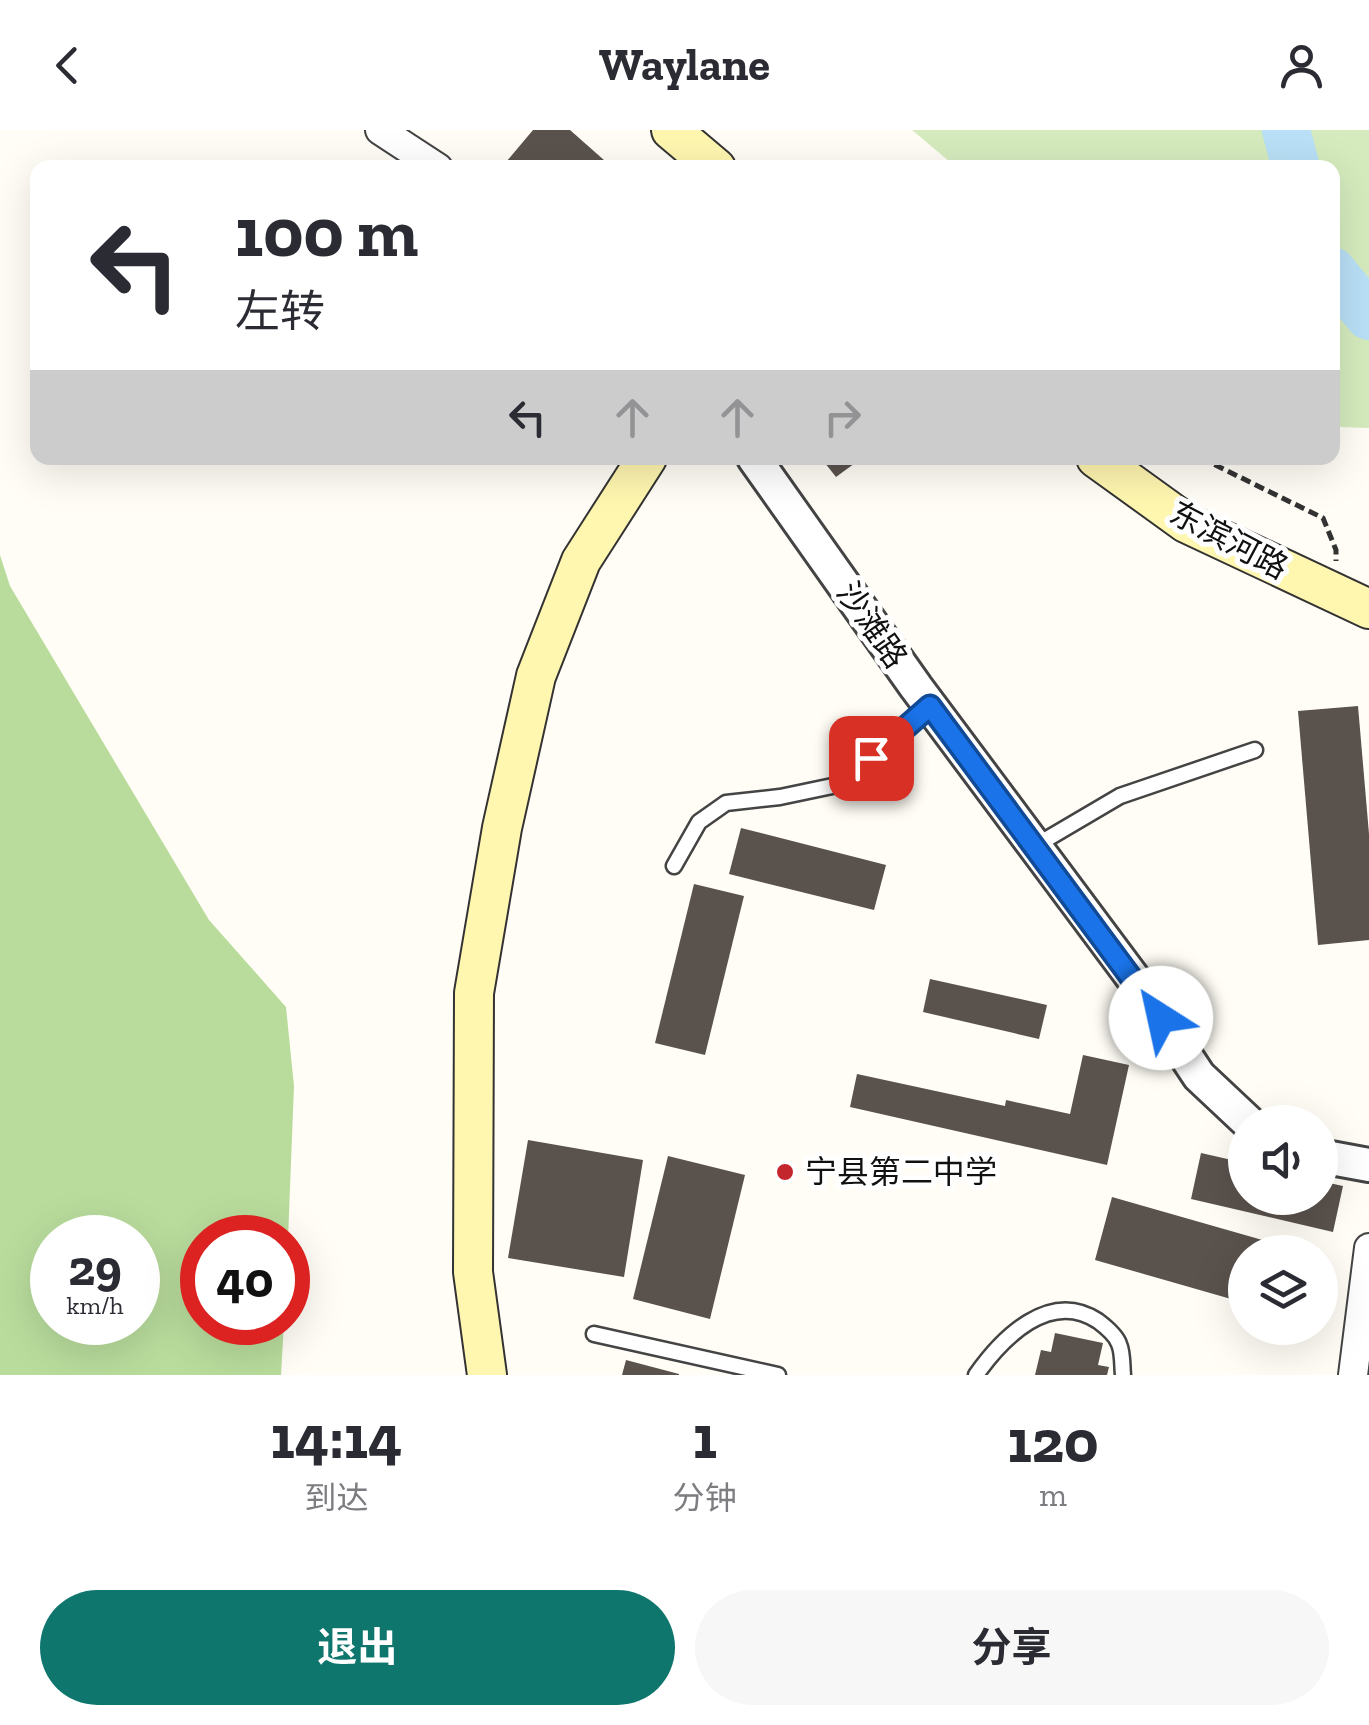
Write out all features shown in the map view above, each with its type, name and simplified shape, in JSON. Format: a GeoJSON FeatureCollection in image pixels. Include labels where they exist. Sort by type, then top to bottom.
{"type":"FeatureCollection","features":[{"type":"Feature","properties":{"kind":"main road"},"geometry":{"type":"LineString","coordinates":[[672,130],[707,160]]}},
{"type":"Feature","properties":{"kind":"main road"},"geometry":{"type":"LineString","coordinates":[[487,1375],[474,1272],[474,993],[499,846],[536,676],[581,561],[643,465]]}},
{"type":"Feature","properties":{"kind":"main road","name":"东滨河路"},"geometry":{"type":"LineString","coordinates":[[1106,465],[1186,524],[1355,602]]}},
{"type":"Feature","properties":{"kind":"street"},"geometry":{"type":"LineString","coordinates":[[380,130],[426,160]]}},
{"type":"Feature","properties":{"kind":"street","name":"沙滩路"},"geometry":{"type":"LineString","coordinates":[[759,465],[930,706],[1142,990],[1199,1076],[1230,1105]]}},
{"type":"Feature","properties":{"kind":"street"},"geometry":{"type":"LineString","coordinates":[[1338,1159],[1369,1165]]}},
{"type":"Feature","properties":{"kind":"street"},"geometry":{"type":"LineString","coordinates":[[1353,1375],[1369,1248]]}},
{"type":"Feature","properties":{"kind":"lane"},"geometry":{"type":"LineString","coordinates":[[674,866],[699,822],[726,803],[842,784],[930,706]]}},
{"type":"Feature","properties":{"kind":"lane"},"geometry":{"type":"LineString","coordinates":[[1035,846],[1120,796],[1254,750]]}},
{"type":"Feature","properties":{"kind":"lane"},"geometry":{"type":"LineString","coordinates":[[976,1375],[1000,1345],[1028,1322],[1065,1312],[1091,1317],[1112,1333],[1120,1344],[1123,1375]]}},
{"type":"Feature","properties":{"kind":"lane"},"geometry":{"type":"LineString","coordinates":[[594,1334],[778,1375]]}},
{"type":"Feature","properties":{"kind":"path"},"geometry":{"type":"LineString","coordinates":[[1215,465],[1323,518],[1355,602]]}},
{"type":"Feature","properties":{"kind":"green space"},"geometry":{"type":"Polygon","coordinates":[[[912,130],[1369,130],[1369,428],[1340,426],[1340,160],[948,160],[912,130]]]}},
{"type":"Feature","properties":{"kind":"green space"},"geometry":{"type":"Polygon","coordinates":[[[0,555],[10,586],[209,920],[286,1007],[294,1086],[289,1215],[180,1215],[180,1345],[283,1345],[281,1375],[0,1375],[0,555]]]}},
{"type":"Feature","properties":{"kind":"building"},"geometry":{"type":"Polygon","coordinates":[[[533,130],[570,130],[604,160],[508,160],[533,130]]]}},
{"type":"Feature","properties":{"kind":"building"},"geometry":{"type":"Polygon","coordinates":[[[827,465],[852,465],[836,477],[827,465]]]}},
{"type":"Feature","properties":{"kind":"building"},"geometry":{"type":"Polygon","coordinates":[[[1358,706],[1369,834],[1369,940],[1318,945],[1298,711],[1358,706]]]}},
{"type":"Feature","properties":{"kind":"building"},"geometry":{"type":"Polygon","coordinates":[[[741,828],[886,865],[874,910],[729,874],[741,828]]]}},
{"type":"Feature","properties":{"kind":"building"},"geometry":{"type":"Polygon","coordinates":[[[694,884],[744,896],[705,1055],[655,1043],[694,884]]]}},
{"type":"Feature","properties":{"kind":"building"},"geometry":{"type":"Polygon","coordinates":[[[930,979],[1047,1005],[1039,1039],[923,1012],[930,979]]]}},
{"type":"Feature","properties":{"kind":"building"},"geometry":{"type":"Polygon","coordinates":[[[1083,1055],[1129,1065],[1107,1165],[850,1107],[857,1074],[1005,1106],[1006,1100],[1070,1114],[1083,1055]]]}},
{"type":"Feature","properties":{"kind":"building"},"geometry":{"type":"Polygon","coordinates":[[[528,1140],[643,1160],[624,1277],[508,1258],[528,1140]]]}},
{"type":"Feature","properties":{"kind":"building"},"geometry":{"type":"Polygon","coordinates":[[[1201,1153],[1228,1159],[1228,1208],[1191,1199],[1201,1153]]]}},
{"type":"Feature","properties":{"kind":"building"},"geometry":{"type":"Polygon","coordinates":[[[668,1156],[745,1175],[710,1319],[633,1299],[668,1156]]]}},
{"type":"Feature","properties":{"kind":"building"},"geometry":{"type":"Polygon","coordinates":[[[1112,1197],[1245,1235],[1228,1235],[1228,1298],[1095,1260],[1112,1197]]]}},
{"type":"Feature","properties":{"kind":"building"},"geometry":{"type":"Polygon","coordinates":[[[1260,1215],[1337,1215],[1333,1232],[1260,1215]]]}},
{"type":"Feature","properties":{"kind":"building"},"geometry":{"type":"Polygon","coordinates":[[[1055,1333],[1103,1343],[1098,1365],[1109,1367],[1107,1375],[1035,1375],[1041,1350],[1051,1352],[1055,1333]]]}},
{"type":"Feature","properties":{"kind":"building"},"geometry":{"type":"Polygon","coordinates":[[[626,1360],[679,1374],[679,1375],[622,1375],[626,1360]]]}},
{"type":"Feature","properties":{"kind":"waterway"},"geometry":{"type":"LineString","coordinates":[[1286,130],[1294,160]]}},
{"type":"Feature","properties":{"kind":"waterway"},"geometry":{"type":"LineString","coordinates":[[1340,281],[1369,316]]}},
{"type":"Feature","properties":{"kind":"place","name":"宁县第二中学"},"geometry":{"type":"Point","coordinates":[785,1172]}},
{"type":"Feature","properties":{"kind":"route"},"geometry":{"type":"LineString","coordinates":[[871,758],[930,706],[1161,1018]]}}]}
